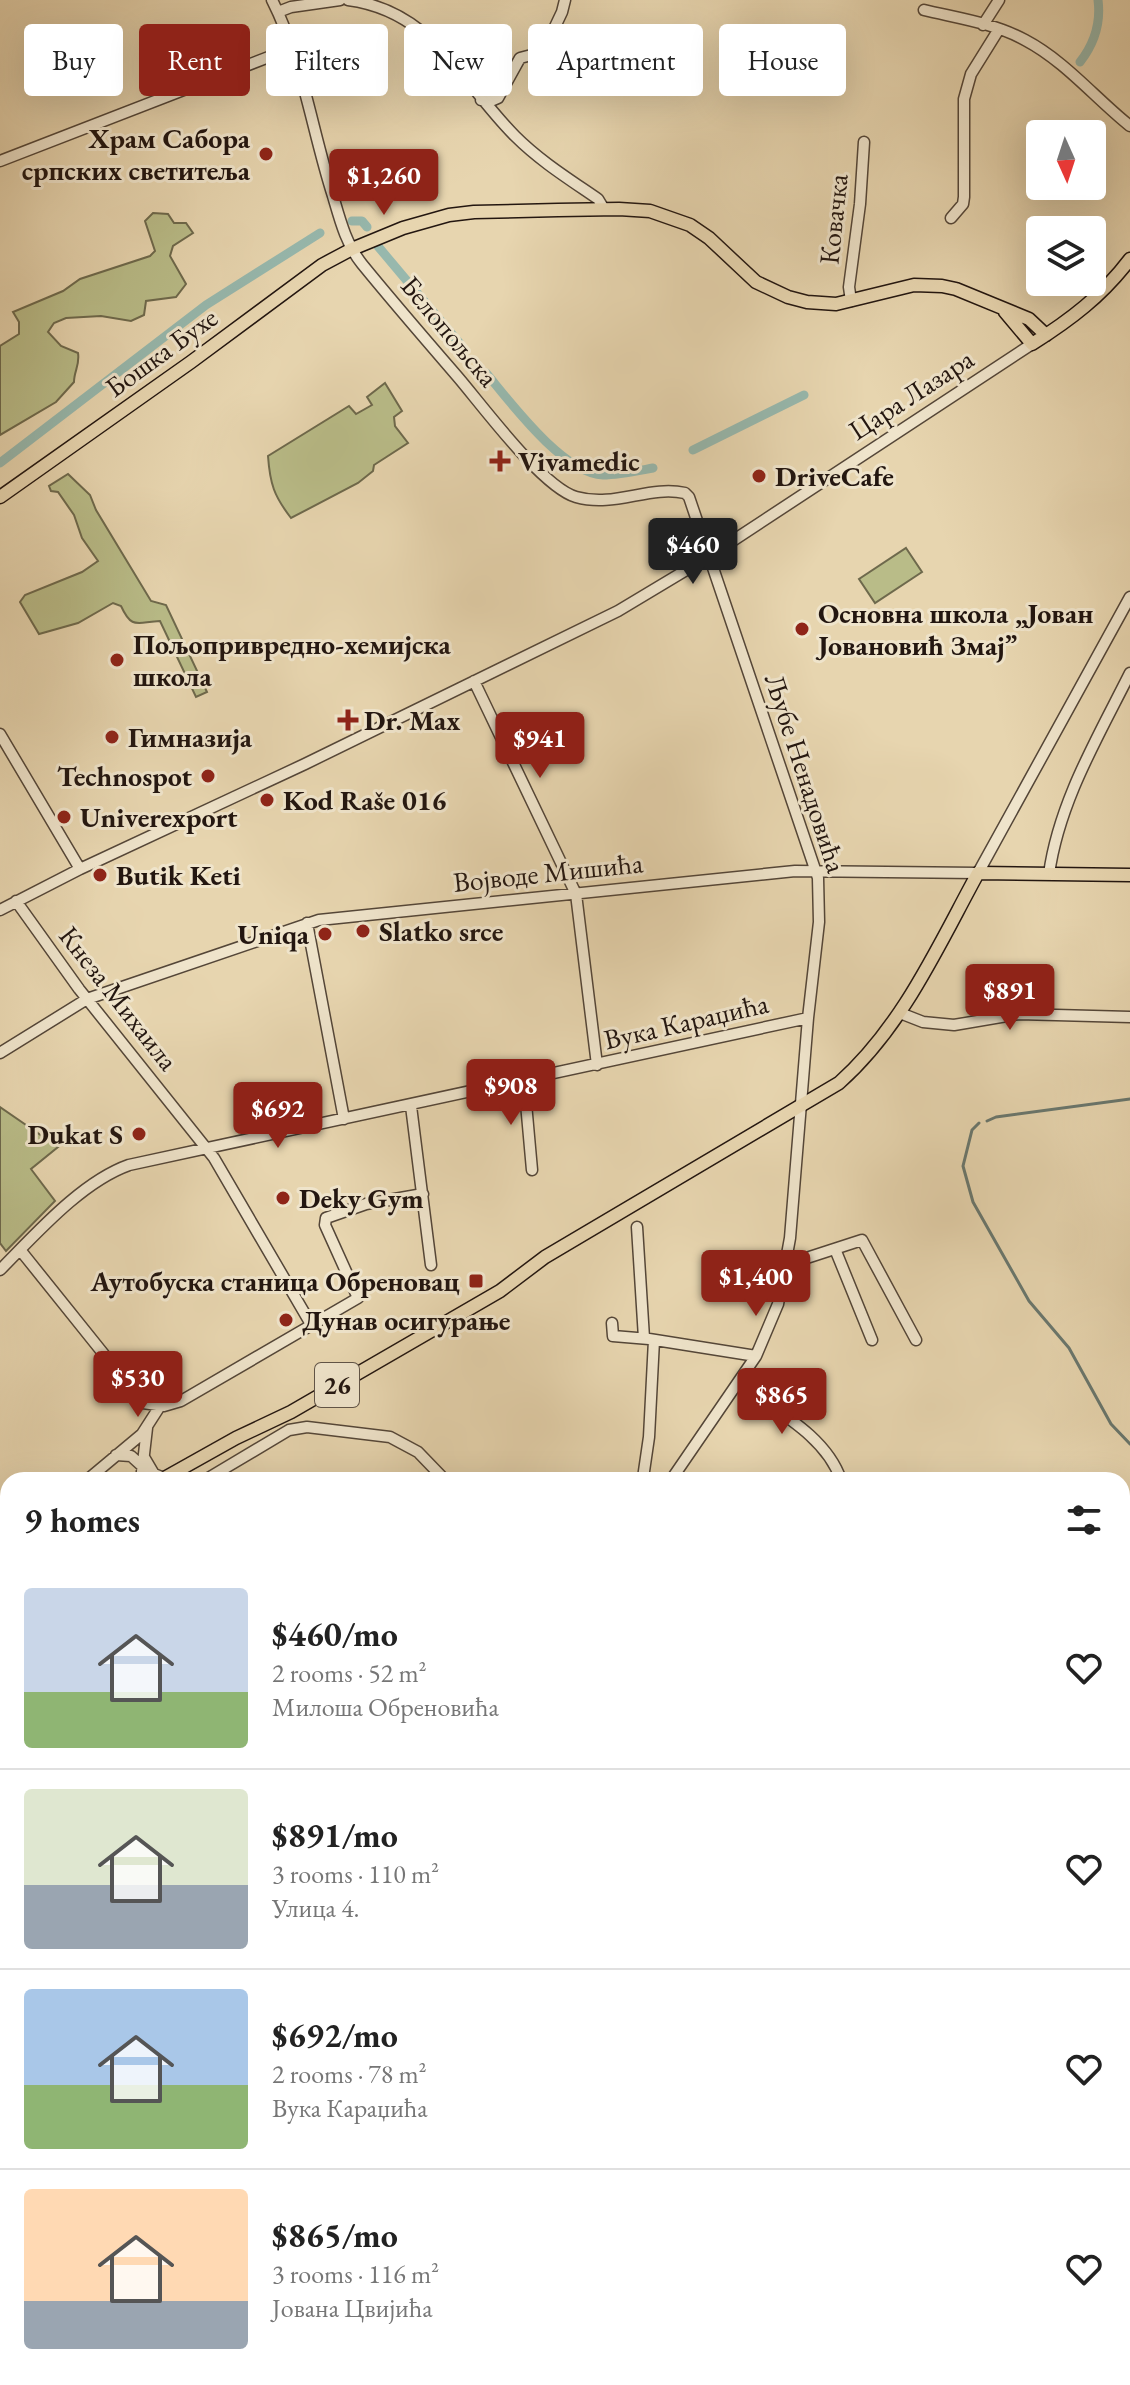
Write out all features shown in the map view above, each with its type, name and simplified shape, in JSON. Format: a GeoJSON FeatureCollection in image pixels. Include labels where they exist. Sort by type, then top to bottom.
{"type":"FeatureCollection","features":[{"type":"Feature","properties":{"kind":"main road","name":"Бошка Бухе"},"geometry":{"type":"LineString","coordinates":[[0,497],[322,265],[403,228],[449,215],[604,209],[650,211],[690,225],[709,238],[756,282],[788,297],[821,303],[851,301],[928,285],[956,289],[1029,319],[1046,335]]}},
{"type":"Feature","properties":{"kind":"main road","name":"Цара Лазара"},"geometry":{"type":"LineString","coordinates":[[1032,344],[1073,318],[1101,294],[1130,259]]}},
{"type":"Feature","properties":{"kind":"main road"},"geometry":{"type":"LineString","coordinates":[[1002,310],[1032,344]]}},
{"type":"Feature","properties":{"kind":"main road","name":"Војводе Мишића"},"geometry":{"type":"LineString","coordinates":[[978,873],[1130,875]]}},
{"type":"Feature","properties":{"kind":"main road","name":"26"},"geometry":{"type":"LineString","coordinates":[[175,1472],[291,1412],[500,1291],[545,1257],[839,1083],[884,1036],[900,1013],[978,873]]}},
{"type":"Feature","properties":{"kind":"street","name":"Белопољска"},"geometry":{"type":"LineString","coordinates":[[272,0],[283,24]]}},
{"type":"Feature","properties":{"kind":"street"},"geometry":{"type":"LineString","coordinates":[[278,12],[291,7],[340,0]]}},
{"type":"Feature","properties":{"kind":"street"},"geometry":{"type":"LineString","coordinates":[[348,0],[375,5],[409,20],[430,38],[481,100],[535,156],[598,199],[604,209]]}},
{"type":"Feature","properties":{"kind":"street"},"geometry":{"type":"LineString","coordinates":[[481,100],[498,98],[520,58],[543,52],[565,0]]}},
{"type":"Feature","properties":{"kind":"street"},"geometry":{"type":"LineString","coordinates":[[983,25],[999,0]]}},
{"type":"Feature","properties":{"kind":"street"},"geometry":{"type":"LineString","coordinates":[[924,10],[999,29],[1027,41],[1047,53],[1130,126]]}},
{"type":"Feature","properties":{"kind":"street"},"geometry":{"type":"LineString","coordinates":[[951,218],[963,204],[964,197],[966,84],[999,29]]}},
{"type":"Feature","properties":{"kind":"street"},"geometry":{"type":"LineString","coordinates":[[0,161],[266,58]]}},
{"type":"Feature","properties":{"kind":"street","name":"Белопољска"},"geometry":{"type":"LineString","coordinates":[[305,96],[321,159],[352,249],[517,448],[557,486],[576,497],[599,501],[670,491],[685,493],[689,497],[708,557]]}},
{"type":"Feature","properties":{"kind":"street","name":"Ковачка"},"geometry":{"type":"LineString","coordinates":[[851,301],[849,287],[860,204],[864,142]]}},
{"type":"Feature","properties":{"kind":"street","name":"Цара Лазара"},"geometry":{"type":"LineString","coordinates":[[0,910],[595,623],[708,557],[1032,344]]}},
{"type":"Feature","properties":{"kind":"street","name":"Љубе Ненадовића"},"geometry":{"type":"LineString","coordinates":[[677,1472],[756,1356],[775,1314],[785,1265],[819,922],[819,884],[815,870],[708,557]]}},
{"type":"Feature","properties":{"kind":"street"},"geometry":{"type":"LineString","coordinates":[[978,873],[1130,597]]}},
{"type":"Feature","properties":{"kind":"street"},"geometry":{"type":"LineString","coordinates":[[1049,874],[1056,835],[1071,795],[1130,673]]}},
{"type":"Feature","properties":{"kind":"street"},"geometry":{"type":"LineString","coordinates":[[474,681],[576,894],[597,1065]]}},
{"type":"Feature","properties":{"kind":"street"},"geometry":{"type":"LineString","coordinates":[[0,734],[80,869]]}},
{"type":"Feature","properties":{"kind":"street","name":"Војводе Мишића"},"geometry":{"type":"LineString","coordinates":[[0,1053],[87,999],[307,923],[815,870],[978,873]]}},
{"type":"Feature","properties":{"kind":"street","name":"Кнеза Михаила"},"geometry":{"type":"LineString","coordinates":[[16,901],[87,999],[222,1171],[312,1326]]}},
{"type":"Feature","properties":{"kind":"street"},"geometry":{"type":"LineString","coordinates":[[307,923],[344,1119]]}},
{"type":"Feature","properties":{"kind":"street"},"geometry":{"type":"LineString","coordinates":[[900,1013],[923,1022],[954,1025],[1019,1014],[1130,1017]]}},
{"type":"Feature","properties":{"kind":"street","name":"Вука Караџића"},"geometry":{"type":"LineString","coordinates":[[2,1264],[21,1251],[66,1205],[105,1175],[139,1162],[411,1106],[808,1018]]}},
{"type":"Feature","properties":{"kind":"street"},"geometry":{"type":"LineString","coordinates":[[524,1081],[532,1170]]}},
{"type":"Feature","properties":{"kind":"street"},"geometry":{"type":"LineString","coordinates":[[411,1106],[431,1265]]}},
{"type":"Feature","properties":{"kind":"street"},"geometry":{"type":"LineString","coordinates":[[143,1403],[160,1406],[181,1401],[358,1298],[325,1225],[326,1218],[366,1204],[423,1194]]}},
{"type":"Feature","properties":{"kind":"street"},"geometry":{"type":"LineString","coordinates":[[637,1227],[649,1339],[649,1437],[644,1472]]}},
{"type":"Feature","properties":{"kind":"street"},"geometry":{"type":"LineString","coordinates":[[785,1265],[856,1241],[864,1242],[916,1340]]}},
{"type":"Feature","properties":{"kind":"street"},"geometry":{"type":"LineString","coordinates":[[835,1249],[872,1340]]}},
{"type":"Feature","properties":{"kind":"street"},"geometry":{"type":"LineString","coordinates":[[21,1251],[143,1403],[147,1428],[142,1472]]}},
{"type":"Feature","properties":{"kind":"street"},"geometry":{"type":"LineString","coordinates":[[612,1323],[613,1336],[756,1356]]}},
{"type":"Feature","properties":{"kind":"street"},"geometry":{"type":"LineString","coordinates":[[738,1383],[813,1438],[832,1458],[838,1472]]}},
{"type":"Feature","properties":{"kind":"street"},"geometry":{"type":"LineString","coordinates":[[96,1472],[147,1428],[160,1406]]}},
{"type":"Feature","properties":{"kind":"street"},"geometry":{"type":"LineString","coordinates":[[218,1472],[289,1430],[307,1427],[390,1437],[418,1452],[437,1472]]}},
{"type":"Feature","properties":{"kind":"street"},"geometry":{"type":"LineString","coordinates":[[116,1455],[143,1461],[152,1472]]}},
{"type":"Feature","properties":{"kind":"green space"},"geometry":{"type":"Polygon","coordinates":[[[153,213],[168,214],[174,223],[186,223],[193,233],[173,246],[170,256],[186,284],[176,297],[146,301],[144,315],[131,321],[101,316],[66,318],[54,323],[48,332],[61,346],[78,353],[74,382],[56,402],[0,435],[0,346],[19,334],[19,322],[13,312],[63,291],[80,279],[150,256],[155,251],[145,221],[153,213]]]}},
{"type":"Feature","properties":{"kind":"green space"},"geometry":{"type":"Polygon","coordinates":[[[385,383],[402,411],[394,417],[395,426],[408,443],[374,465],[373,471],[358,483],[291,518],[274,489],[268,456],[349,406],[356,414],[372,405],[367,397],[385,383]]]}},
{"type":"Feature","properties":{"kind":"green space"},"geometry":{"type":"Polygon","coordinates":[[[68,474],[90,495],[151,601],[166,605],[207,692],[196,697],[160,621],[132,622],[121,606],[113,603],[78,623],[39,634],[20,602],[25,595],[82,572],[98,561],[82,538],[74,515],[58,492],[51,491],[49,486],[68,474]]]}},
{"type":"Feature","properties":{"kind":"green space"},"geometry":{"type":"Polygon","coordinates":[[[906,548],[922,572],[875,603],[859,579],[906,548]]]}},
{"type":"Feature","properties":{"kind":"green space"},"geometry":{"type":"Polygon","coordinates":[[[0,1107],[58,1147],[31,1169],[55,1201],[6,1251],[0,1243],[0,1107]]]}},
{"type":"Feature","properties":{"kind":"waterway"},"geometry":{"type":"LineString","coordinates":[[1080,62],[1095,33],[1098,0]]}},
{"type":"Feature","properties":{"kind":"waterway"},"geometry":{"type":"LineString","coordinates":[[352,221],[362,221],[367,227]]}},
{"type":"Feature","properties":{"kind":"waterway"},"geometry":{"type":"LineString","coordinates":[[0,463],[206,305],[320,233]]}},
{"type":"Feature","properties":{"kind":"waterway"},"geometry":{"type":"LineString","coordinates":[[376,244],[461,345]]}},
{"type":"Feature","properties":{"kind":"waterway"},"geometry":{"type":"LineString","coordinates":[[486,373],[523,418],[571,462],[603,475],[653,468]]}},
{"type":"Feature","properties":{"kind":"waterway"},"geometry":{"type":"LineString","coordinates":[[693,450],[804,395]]}},
{"type":"Feature","properties":{"kind":"waterway"},"geometry":{"type":"LineString","coordinates":[[987,1121],[996,1117],[1130,1099]]}},
{"type":"Feature","properties":{"kind":"waterway"},"geometry":{"type":"LineString","coordinates":[[979,1123],[972,1130],[963,1166],[973,1202],[1029,1301],[1069,1348],[1111,1424],[1130,1444]]}},
{"type":"Feature","properties":{"kind":"place","name":"Храм Сабора српских светитеља"},"geometry":{"type":"Point","coordinates":[266,154]}},
{"type":"Feature","properties":{"kind":"place","name":"Vivamedic"},"geometry":{"type":"Point","coordinates":[500,461]}},
{"type":"Feature","properties":{"kind":"place","name":"DriveCafe"},"geometry":{"type":"Point","coordinates":[759,476]}},
{"type":"Feature","properties":{"kind":"place","name":"Основна школа „Јован Јовановић Змај”"},"geometry":{"type":"Point","coordinates":[802,629]}},
{"type":"Feature","properties":{"kind":"place","name":"Пољопривредно-хемијска школа"},"geometry":{"type":"Point","coordinates":[117,660]}},
{"type":"Feature","properties":{"kind":"place","name":"Dr. Max"},"geometry":{"type":"Point","coordinates":[348,720]}},
{"type":"Feature","properties":{"kind":"place","name":"Гимназија"},"geometry":{"type":"Point","coordinates":[112,737]}},
{"type":"Feature","properties":{"kind":"place","name":"Technospot"},"geometry":{"type":"Point","coordinates":[208,776]}},
{"type":"Feature","properties":{"kind":"place","name":"Kod Raše 016"},"geometry":{"type":"Point","coordinates":[267,800]}},
{"type":"Feature","properties":{"kind":"place","name":"Univerexport"},"geometry":{"type":"Point","coordinates":[64,817]}},
{"type":"Feature","properties":{"kind":"place","name":"Butik Keti"},"geometry":{"type":"Point","coordinates":[100,875]}},
{"type":"Feature","properties":{"kind":"place","name":"Slatko srce"},"geometry":{"type":"Point","coordinates":[363,931]}},
{"type":"Feature","properties":{"kind":"place","name":"Uniqa"},"geometry":{"type":"Point","coordinates":[325,934]}},
{"type":"Feature","properties":{"kind":"place","name":"Dukat S"},"geometry":{"type":"Point","coordinates":[139,1134]}},
{"type":"Feature","properties":{"kind":"place","name":"Deky Gym"},"geometry":{"type":"Point","coordinates":[283,1198]}},
{"type":"Feature","properties":{"kind":"place","name":"Аутобуска станица Обреновац"},"geometry":{"type":"Point","coordinates":[476,1281]}},
{"type":"Feature","properties":{"kind":"place","name":"Дунав осигурање"},"geometry":{"type":"Point","coordinates":[286,1320]}}]}
